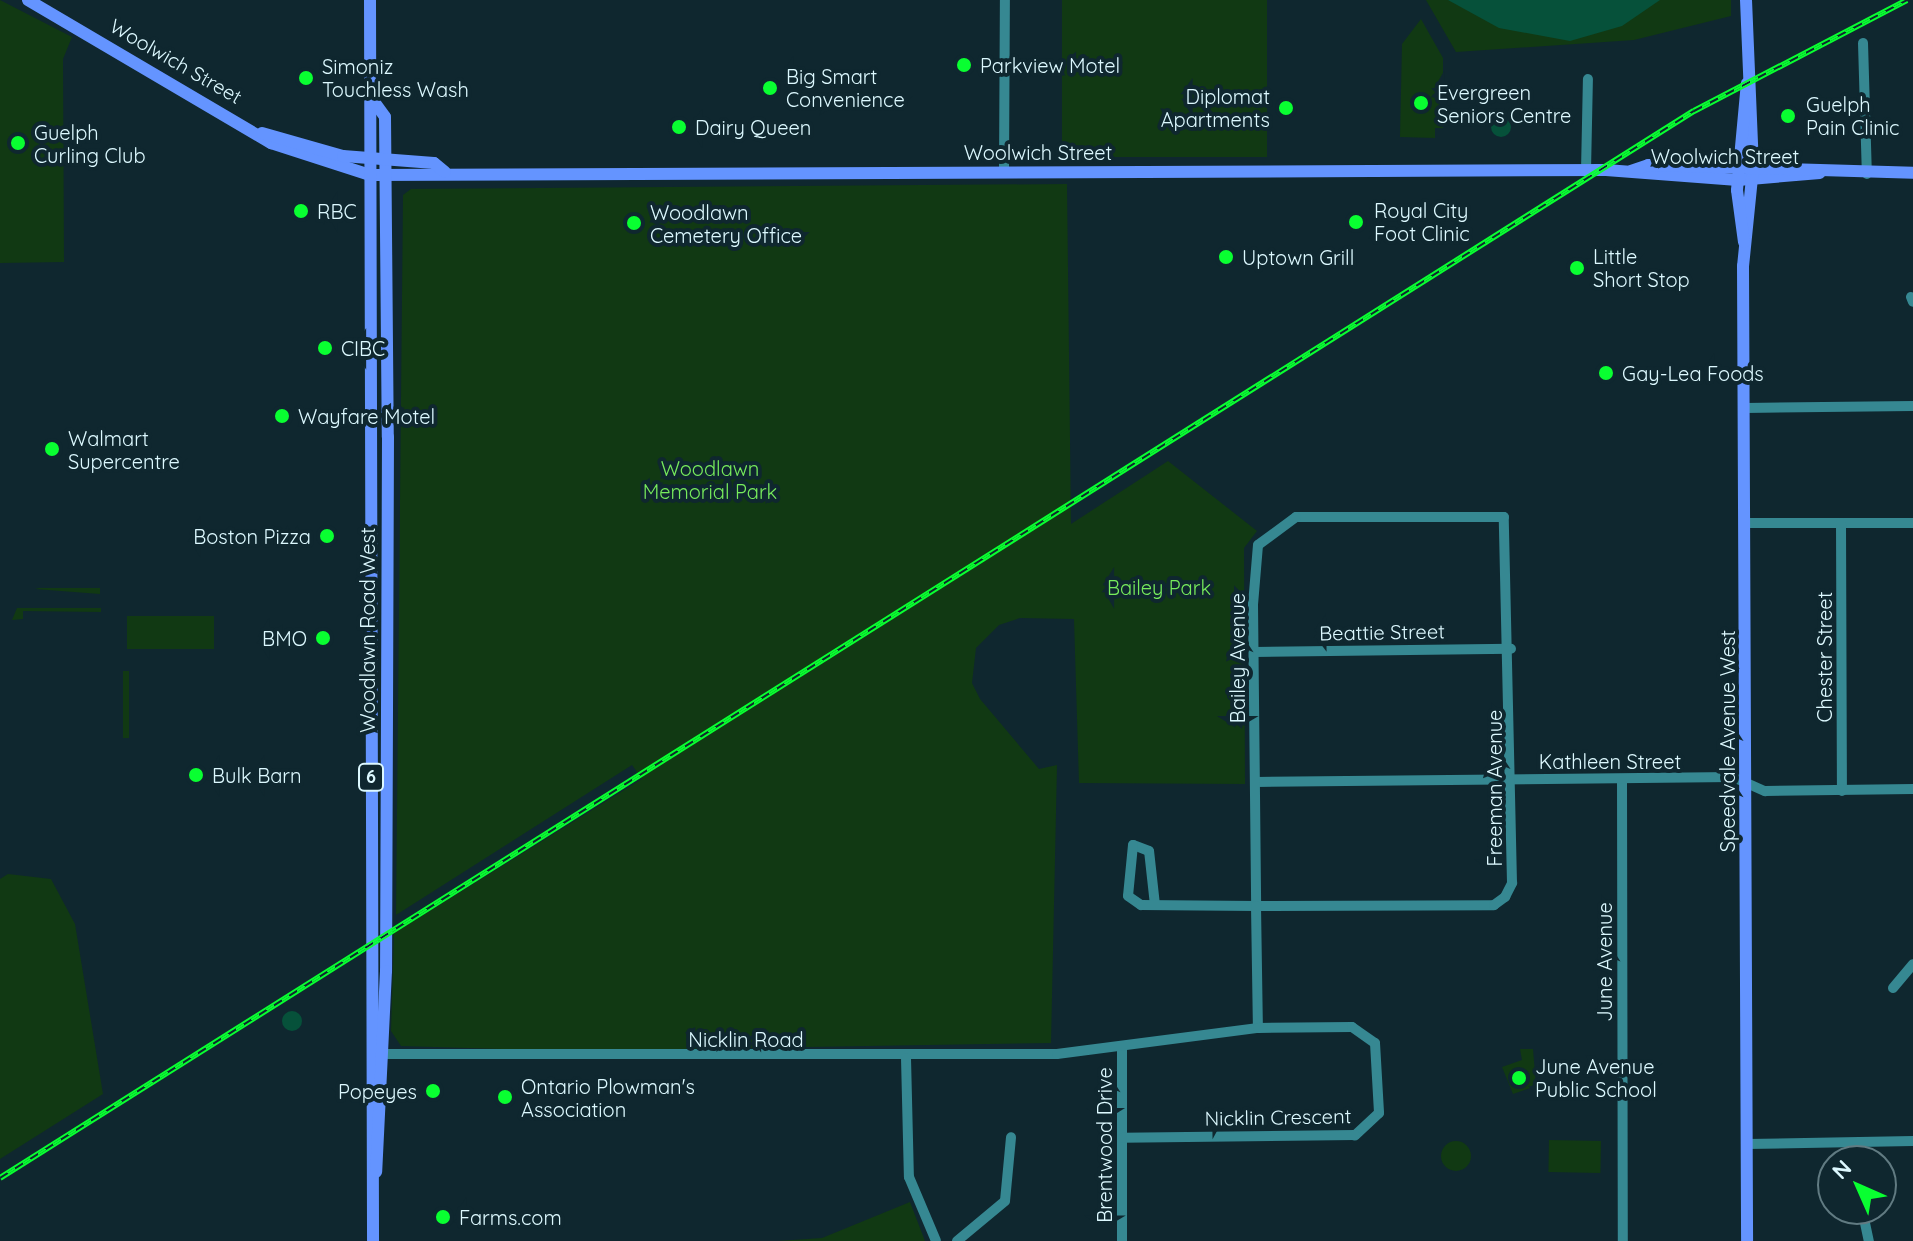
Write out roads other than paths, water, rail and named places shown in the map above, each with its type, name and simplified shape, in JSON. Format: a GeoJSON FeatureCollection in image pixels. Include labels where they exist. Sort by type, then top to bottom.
{"type":"FeatureCollection","features":[{"type":"Feature","properties":{"kind":"main road","name":"Woolwich Street"},"geometry":{"type":"LineString","coordinates":[[28,0],[310,161],[370,175],[445,172],[1631,171],[1648,179],[1738,174],[1913,173]]}},
{"type":"Feature","properties":{"kind":"main road"},"geometry":{"type":"LineString","coordinates":[[370,0],[375,103]]}},
{"type":"Feature","properties":{"kind":"main road"},"geometry":{"type":"LineString","coordinates":[[1746,0],[1747,83]]}},
{"type":"Feature","properties":{"kind":"main road","name":"Speedvale Avenue West"},"geometry":{"type":"LineString","coordinates":[[1747,83],[1738,174],[1744,242],[1747,1241]]}},
{"type":"Feature","properties":{"kind":"main road","name":"Speedvale Avenue West"},"geometry":{"type":"LineString","coordinates":[[1744,242],[1753,174],[1747,83]]}},
{"type":"Feature","properties":{"kind":"main road","name":"Woodlawn Road West"},"geometry":{"type":"LineString","coordinates":[[374,1194],[370,1055],[369,160],[375,103]]}},
{"type":"Feature","properties":{"kind":"main road","name":"Woodlawn Road West"},"geometry":{"type":"LineString","coordinates":[[373,1241],[384,1054],[386,176],[385,117],[375,103]]}},
{"type":"Feature","properties":{"kind":"main road","name":"Woolwich Street"},"geometry":{"type":"LineString","coordinates":[[262,133],[369,160],[434,163],[445,172]]}},
{"type":"Feature","properties":{"kind":"street"},"geometry":{"type":"LineString","coordinates":[[1004,171],[1005,0]]}},
{"type":"Feature","properties":{"kind":"street"},"geometry":{"type":"LineString","coordinates":[[1863,43],[1867,174]]}},
{"type":"Feature","properties":{"kind":"street"},"geometry":{"type":"LineString","coordinates":[[1586,171],[1588,79]]}},
{"type":"Feature","properties":{"kind":"street"},"geometry":{"type":"LineString","coordinates":[[1745,408],[1913,406]]}},
{"type":"Feature","properties":{"kind":"street","name":"Bailey Avenue"},"geometry":{"type":"LineString","coordinates":[[1258,1028],[1255,554],[1279,525],[1296,517],[1504,517]]}},
{"type":"Feature","properties":{"kind":"street","name":"Freeman Avenue"},"geometry":{"type":"LineString","coordinates":[[1155,905],[1494,905],[1512,883],[1511,649],[1504,517]]}},
{"type":"Feature","properties":{"kind":"street"},"geometry":{"type":"LineString","coordinates":[[1745,523],[1913,523]]}},
{"type":"Feature","properties":{"kind":"street","name":"Chester Street"},"geometry":{"type":"LineString","coordinates":[[1841,523],[1842,791]]}},
{"type":"Feature","properties":{"kind":"street","name":"Beattie Street"},"geometry":{"type":"LineString","coordinates":[[1254,652],[1511,649]]}},
{"type":"Feature","properties":{"kind":"street","name":"Kathleen Street"},"geometry":{"type":"LineString","coordinates":[[1256,782],[1733,777],[1747,786],[1842,791],[1913,789]]}},
{"type":"Feature","properties":{"kind":"street","name":"June Avenue"},"geometry":{"type":"LineString","coordinates":[[1622,780],[1623,1241]]}},
{"type":"Feature","properties":{"kind":"street"},"geometry":{"type":"LineString","coordinates":[[1133,845],[1149,851],[1155,905],[1128,896],[1133,845]]}},
{"type":"Feature","properties":{"kind":"street"},"geometry":{"type":"LineString","coordinates":[[1893,988],[1913,964]]}},
{"type":"Feature","properties":{"kind":"street","name":"Nicklin Crescent"},"geometry":{"type":"LineString","coordinates":[[1122,1048],[1258,1028],[1367,1031],[1375,1043],[1375,1123],[1355,1135],[1123,1138]]}},
{"type":"Feature","properties":{"kind":"street","name":"Nicklin Road"},"geometry":{"type":"LineString","coordinates":[[370,1055],[906,1058],[1122,1048]]}},
{"type":"Feature","properties":{"kind":"street","name":"Brentwood Drive"},"geometry":{"type":"LineString","coordinates":[[1122,1048],[1122,1241]]}},
{"type":"Feature","properties":{"kind":"street"},"geometry":{"type":"LineString","coordinates":[[906,1058],[909,1177],[936,1241]]}},
{"type":"Feature","properties":{"kind":"street"},"geometry":{"type":"LineString","coordinates":[[957,1241],[1005,1201],[1011,1137]]}},
{"type":"Feature","properties":{"kind":"street"},"geometry":{"type":"LineString","coordinates":[[1747,1144],[1913,1141]]}},
{"type":"Feature","properties":{"kind":"railway"},"geometry":{"type":"LineString","coordinates":[[0,1178],[1694,111],[1907,0]]}},
{"type":"Feature","properties":{"kind":"place","name":"Parkview Motel"},"geometry":{"type":"Point","coordinates":[964,65]}},
{"type":"Feature","properties":{"kind":"place","name":"Simoniz Touchless Wash"},"geometry":{"type":"Point","coordinates":[306,78]}},
{"type":"Feature","properties":{"kind":"place","name":"Big Smart Convenience"},"geometry":{"type":"Point","coordinates":[770,88]}},
{"type":"Feature","properties":{"kind":"place","name":"Evergreen Seniors Centre"},"geometry":{"type":"Point","coordinates":[1421,103]}},
{"type":"Feature","properties":{"kind":"place","name":"Diplomat Apartments"},"geometry":{"type":"Point","coordinates":[1286,108]}},
{"type":"Feature","properties":{"kind":"place","name":"Guelph Pain Clinic"},"geometry":{"type":"Point","coordinates":[1788,116]}},
{"type":"Feature","properties":{"kind":"place","name":"Dairy Queen"},"geometry":{"type":"Point","coordinates":[679,127]}},
{"type":"Feature","properties":{"kind":"place","name":"Guelph Curling Club"},"geometry":{"type":"Point","coordinates":[18,143]}},
{"type":"Feature","properties":{"kind":"place","name":"RBC"},"geometry":{"type":"Point","coordinates":[301,211]}},
{"type":"Feature","properties":{"kind":"place","name":"Royal City Foot Clinic"},"geometry":{"type":"Point","coordinates":[1356,222]}},
{"type":"Feature","properties":{"kind":"place","name":"Woodlawn Cemetery Office"},"geometry":{"type":"Point","coordinates":[634,223]}},
{"type":"Feature","properties":{"kind":"place","name":"Uptown Grill"},"geometry":{"type":"Point","coordinates":[1226,257]}},
{"type":"Feature","properties":{"kind":"place","name":"Little Short Stop"},"geometry":{"type":"Point","coordinates":[1577,268]}},
{"type":"Feature","properties":{"kind":"place","name":"CIBC"},"geometry":{"type":"Point","coordinates":[325,348]}},
{"type":"Feature","properties":{"kind":"place","name":"Gay-Lea Foods"},"geometry":{"type":"Point","coordinates":[1606,373]}},
{"type":"Feature","properties":{"kind":"place","name":"Wayfare Motel"},"geometry":{"type":"Point","coordinates":[282,416]}},
{"type":"Feature","properties":{"kind":"place","name":"Walmart Supercentre"},"geometry":{"type":"Point","coordinates":[52,449]}},
{"type":"Feature","properties":{"kind":"place","name":"Boston Pizza"},"geometry":{"type":"Point","coordinates":[327,536]}},
{"type":"Feature","properties":{"kind":"place","name":"BMO"},"geometry":{"type":"Point","coordinates":[323,638]}},
{"type":"Feature","properties":{"kind":"place","name":"Bulk Barn"},"geometry":{"type":"Point","coordinates":[196,775]}},
{"type":"Feature","properties":{"kind":"place","name":"June Avenue Public School"},"geometry":{"type":"Point","coordinates":[1519,1078]}},
{"type":"Feature","properties":{"kind":"place","name":"Popeyes"},"geometry":{"type":"Point","coordinates":[433,1091]}},
{"type":"Feature","properties":{"kind":"place","name":"Ontario Plowman's Association"},"geometry":{"type":"Point","coordinates":[505,1097]}},
{"type":"Feature","properties":{"kind":"place","name":"Farms.com"},"geometry":{"type":"Point","coordinates":[443,1217]}},
{"type":"Feature","properties":{"kind":"park label","name":"Woodlawn Memorial Park"},"geometry":{"type":"Point","coordinates":[710,480]}},
{"type":"Feature","properties":{"kind":"park label","name":"Bailey Park"},"geometry":{"type":"Point","coordinates":[1159,587]}}]}
